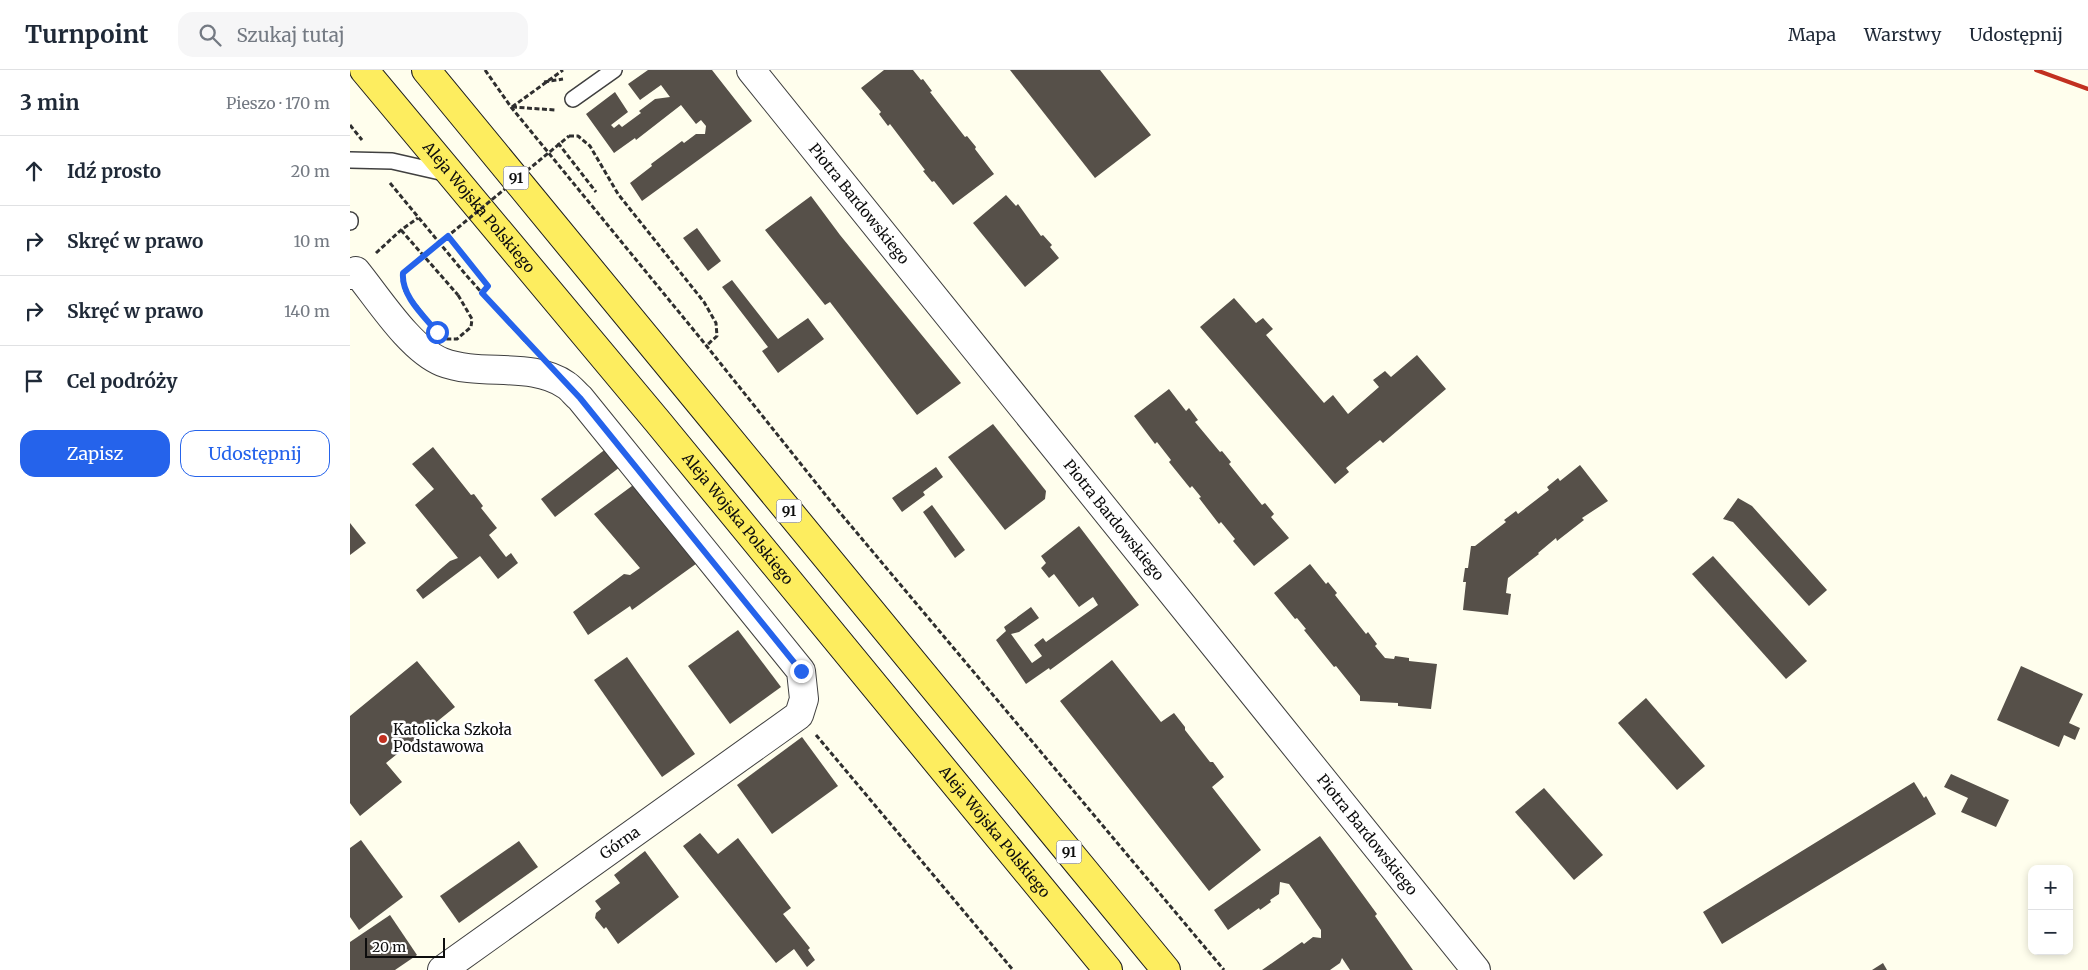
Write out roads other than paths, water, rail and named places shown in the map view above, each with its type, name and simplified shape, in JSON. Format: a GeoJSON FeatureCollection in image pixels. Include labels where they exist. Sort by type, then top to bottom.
{"type":"FeatureCollection","features":[{"type":"Feature","properties":{"kind":"main road","name":"Aleja Wojska Polskiego"},"geometry":{"type":"LineString","coordinates":[[364,70],[452,174],[1108,970]]}},
{"type":"Feature","properties":{"kind":"main road","name":"91"},"geometry":{"type":"LineString","coordinates":[[426,70],[1166,970]]}},
{"type":"Feature","properties":{"kind":"street","name":"Piotra Bardowskiego"},"geometry":{"type":"LineString","coordinates":[[751,70],[1476,970]]}},
{"type":"Feature","properties":{"kind":"street","name":"Górna"},"geometry":{"type":"LineString","coordinates":[[353,273],[411,339],[427,353],[442,362],[467,369],[547,375],[566,385],[580,398],[801,671],[804,699],[799,715],[442,970]]}},
{"type":"Feature","properties":{"kind":"lane"},"geometry":{"type":"LineString","coordinates":[[573,99],[614,70]]}},
{"type":"Feature","properties":{"kind":"lane"},"geometry":{"type":"LineString","coordinates":[[350,160],[392,161],[452,174]]}},
{"type":"Feature","properties":{"kind":"railway"},"geometry":{"type":"LineString","coordinates":[[2036,70],[2088,89]]}},
{"type":"Feature","properties":{"kind":"place","name":"Katolicka Szkoła Podstawowa"},"geometry":{"type":"Point","coordinates":[383,739]}}]}
